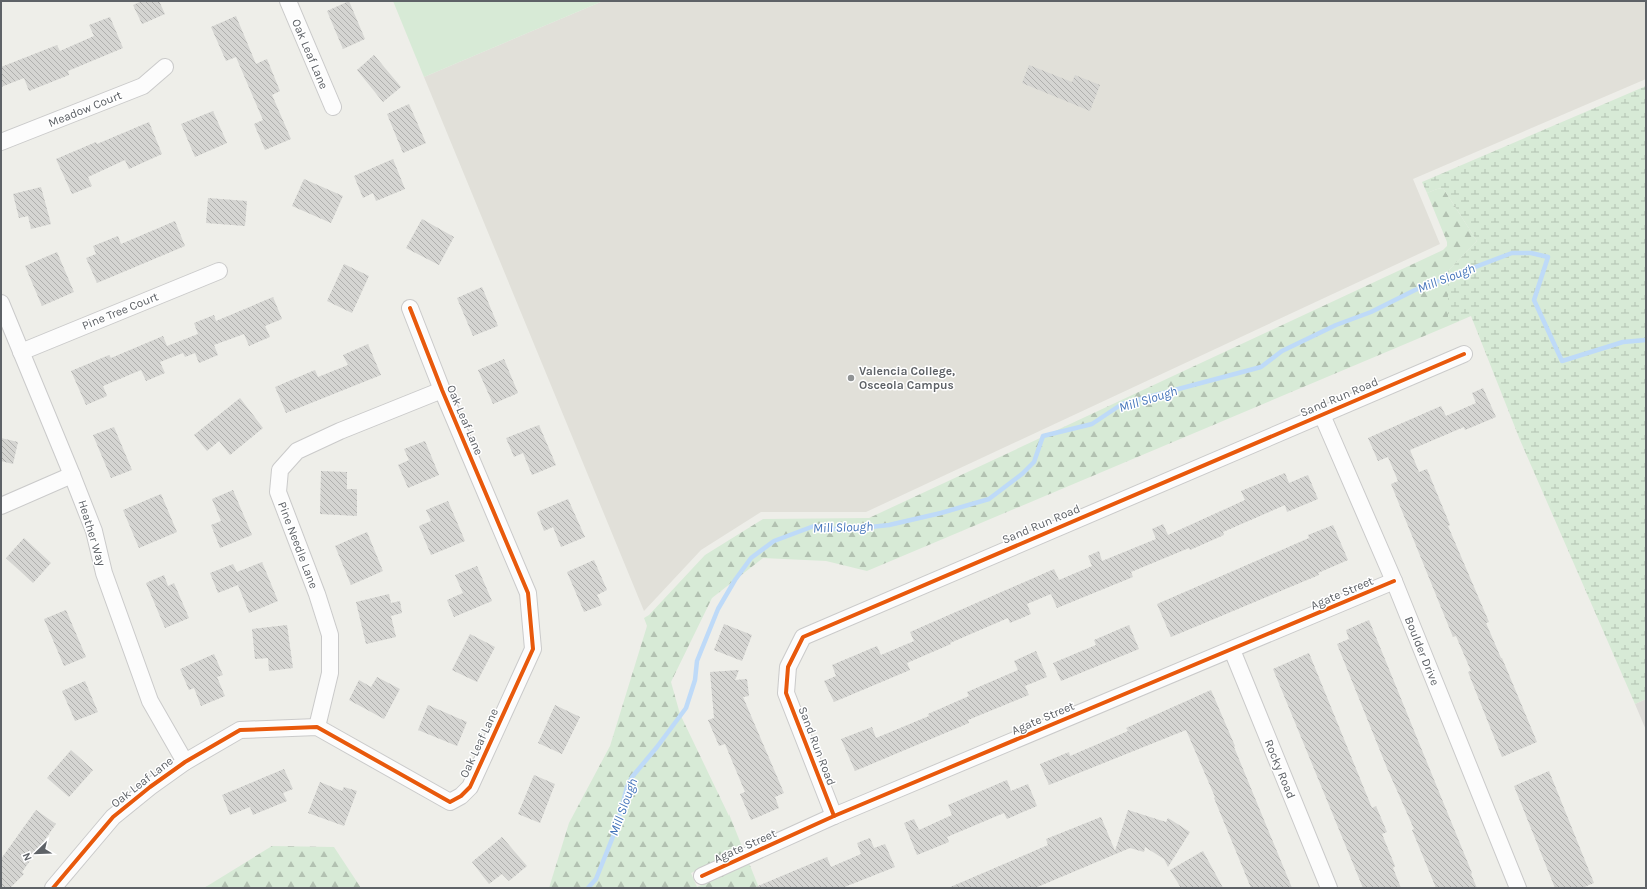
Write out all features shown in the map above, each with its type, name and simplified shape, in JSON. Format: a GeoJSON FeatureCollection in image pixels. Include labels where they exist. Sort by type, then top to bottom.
{"type":"FeatureCollection","features":[{"type":"Feature","properties":{"kind":"street","name":"Oak Leaf Lane"},"geometry":{"type":"LineString","coordinates":[[288,1],[333,107]]}},
{"type":"Feature","properties":{"kind":"street","name":"Meadow Court"},"geometry":{"type":"LineString","coordinates":[[1,142],[143,86],[165,67]]}},
{"type":"Feature","properties":{"kind":"street","name":"Pine Tree Court"},"geometry":{"type":"LineString","coordinates":[[21,352],[219,271]]}},
{"type":"Feature","properties":{"kind":"street","name":"Heather Way"},"geometry":{"type":"LineString","coordinates":[[1,302],[94,531],[104,573],[150,700],[185,762]]}},
{"type":"Feature","properties":{"kind":"street","name":"Oak Leaf Lane"},"geometry":{"type":"LineString","coordinates":[[53,888],[113,817],[150,787],[185,762],[240,730],[317,727],[450,802],[461,796],[470,786],[533,649],[528,593],[442,390],[410,308]]}},
{"type":"Feature","properties":{"kind":"street","name":"Sand Run Road"},"geometry":{"type":"LineString","coordinates":[[834,816],[786,693],[788,667],[804,637],[1464,354]]}},
{"type":"Feature","properties":{"kind":"street","name":"Pine Needle Lane"},"geometry":{"type":"LineString","coordinates":[[317,727],[330,673],[330,634],[317,594],[278,492],[280,470],[297,451],[340,431],[442,390]]}},
{"type":"Feature","properties":{"kind":"street","name":"Boulder Drive"},"geometry":{"type":"LineString","coordinates":[[1322,415],[1394,581],[1518,888]]}},
{"type":"Feature","properties":{"kind":"street"},"geometry":{"type":"LineString","coordinates":[[1,506],[72,475]]}},
{"type":"Feature","properties":{"kind":"street","name":"Agate Street"},"geometry":{"type":"LineString","coordinates":[[702,876],[834,816],[1394,581]]}},
{"type":"Feature","properties":{"kind":"street","name":"Rocky Road"},"geometry":{"type":"LineString","coordinates":[[1232,650],[1329,888]]}},
{"type":"Feature","properties":{"kind":"shaded area","name":"Valencia College, Osceola Campus"},"geometry":{"type":"Polygon","coordinates":[[[603,1],[1646,1],[1646,79],[1413,179],[1440,244],[866,512],[761,512],[701,550],[644,611],[424,77],[603,1]]]}},
{"type":"Feature","properties":{"kind":"shaded area"},"geometry":{"type":"Polygon","coordinates":[[[1646,699],[1646,730],[1635,704],[1646,699]]]}},
{"type":"Feature","properties":{"kind":"green space"},"geometry":{"type":"Polygon","coordinates":[[[393,1],[603,1],[424,77],[393,1]]]}},
{"type":"Feature","properties":{"kind":"green space"},"geometry":{"type":"Polygon","coordinates":[[[1646,86],[1646,699],[1635,704],[1520,440],[1471,316],[1448,326],[1448,271],[1477,241],[1443,188],[1427,193],[1422,182],[1646,86]]]}},
{"type":"Feature","properties":{"kind":"green space"},"geometry":{"type":"Polygon","coordinates":[[[1443,188],[1477,241],[1448,271],[1448,326],[867,571],[826,561],[763,558],[712,598],[671,682],[680,714],[729,816],[729,814],[743,849],[691,873],[697,887],[749,863],[759,888],[549,888],[569,823],[610,746],[647,626],[644,618],[649,615],[705,555],[763,519],[869,518],[1443,250],[1447,246],[1447,242],[1427,193],[1443,188]]]}},
{"type":"Feature","properties":{"kind":"green space"},"geometry":{"type":"Polygon","coordinates":[[[272,846],[334,847],[361,888],[204,888],[272,846]]]}},
{"type":"Feature","properties":{"kind":"building"},"geometry":{"type":"Polygon","coordinates":[[[142,1],[159,1],[165,14],[142,24],[133,5],[142,1]]]}},
{"type":"Feature","properties":{"kind":"building"},"geometry":{"type":"Polygon","coordinates":[[[349,1],[365,39],[343,49],[327,11],[349,1]]]}},
{"type":"Feature","properties":{"kind":"building"},"geometry":{"type":"Polygon","coordinates":[[[236,16],[256,64],[267,59],[280,91],[272,95],[291,139],[265,150],[254,124],[263,120],[236,57],[226,61],[211,27],[236,16]]]}},
{"type":"Feature","properties":{"kind":"building"},"geometry":{"type":"Polygon","coordinates":[[[110,17],[123,48],[68,71],[69,75],[29,91],[24,78],[1,87],[1,67],[57,45],[60,51],[94,36],[89,25],[110,17]]]}},
{"type":"Feature","properties":{"kind":"building"},"geometry":{"type":"Polygon","coordinates":[[[374,55],[401,87],[383,102],[357,70],[374,55]]]}},
{"type":"Feature","properties":{"kind":"building"},"geometry":{"type":"Polygon","coordinates":[[[1029,65],[1072,82],[1075,75],[1100,85],[1090,111],[1022,83],[1029,65]]]}},
{"type":"Feature","properties":{"kind":"building"},"geometry":{"type":"Polygon","coordinates":[[[409,104],[426,143],[403,153],[387,114],[409,104]]]}},
{"type":"Feature","properties":{"kind":"building"},"geometry":{"type":"Polygon","coordinates":[[[213,111],[227,143],[195,157],[181,124],[213,111]]]}},
{"type":"Feature","properties":{"kind":"building"},"geometry":{"type":"Polygon","coordinates":[[[149,122],[162,154],[129,169],[125,160],[88,177],[92,186],[72,194],[56,159],[96,142],[97,144],[149,122]]]}},
{"type":"Feature","properties":{"kind":"building"},"geometry":{"type":"Polygon","coordinates":[[[393,159],[405,189],[376,201],[373,193],[363,198],[354,176],[393,159]]]}},
{"type":"Feature","properties":{"kind":"building"},"geometry":{"type":"Polygon","coordinates":[[[304,179],[343,196],[331,223],[292,206],[304,179]]]}},
{"type":"Feature","properties":{"kind":"building"},"geometry":{"type":"Polygon","coordinates":[[[41,187],[51,224],[31,229],[28,216],[19,218],[13,194],[41,187]]]}},
{"type":"Feature","properties":{"kind":"building"},"geometry":{"type":"Polygon","coordinates":[[[208,198],[247,201],[245,226],[206,223],[208,198]]]}},
{"type":"Feature","properties":{"kind":"building"},"geometry":{"type":"Polygon","coordinates":[[[422,219],[454,237],[439,265],[406,248],[422,219]]]}},
{"type":"Feature","properties":{"kind":"building"},"geometry":{"type":"Polygon","coordinates":[[[175,221],[185,246],[97,283],[86,258],[96,254],[93,246],[118,236],[121,244],[175,221]]]}},
{"type":"Feature","properties":{"kind":"building"},"geometry":{"type":"Polygon","coordinates":[[[57,252],[74,292],[42,306],[25,266],[57,252]]]}},
{"type":"Feature","properties":{"kind":"building"},"geometry":{"type":"Polygon","coordinates":[[[344,264],[369,276],[352,313],[327,301],[344,264]]]}},
{"type":"Feature","properties":{"kind":"building"},"geometry":{"type":"Polygon","coordinates":[[[482,287],[498,326],[473,336],[457,298],[482,287]]]}},
{"type":"Feature","properties":{"kind":"building"},"geometry":{"type":"Polygon","coordinates":[[[273,297],[282,319],[265,326],[270,337],[249,346],[244,334],[214,345],[218,355],[199,363],[195,353],[185,357],[183,353],[160,362],[165,373],[146,381],[141,370],[103,386],[107,396],[86,405],[71,371],[109,355],[111,358],[163,336],[167,346],[198,334],[194,323],[214,315],[216,321],[273,297]]]}},
{"type":"Feature","properties":{"kind":"building"},"geometry":{"type":"Polygon","coordinates":[[[368,344],[381,375],[286,413],[275,387],[315,370],[318,377],[348,365],[343,355],[368,344]]]}},
{"type":"Feature","properties":{"kind":"building"},"geometry":{"type":"Polygon","coordinates":[[[504,359],[518,393],[493,404],[478,370],[504,359]]]}},
{"type":"Feature","properties":{"kind":"building"},"geometry":{"type":"Polygon","coordinates":[[[1483,388],[1496,417],[1465,430],[1464,427],[1410,450],[1419,472],[1427,469],[1450,525],[1448,526],[1489,622],[1486,623],[1537,742],[1502,757],[1468,672],[1471,671],[1456,636],[1453,637],[1391,484],[1398,481],[1388,457],[1378,461],[1368,438],[1441,406],[1446,416],[1476,403],[1472,393],[1483,388]]]}},
{"type":"Feature","properties":{"kind":"building"},"geometry":{"type":"Polygon","coordinates":[[[240,398],[263,428],[230,455],[219,441],[207,451],[194,435],[240,398]]]}},
{"type":"Feature","properties":{"kind":"building"},"geometry":{"type":"Polygon","coordinates":[[[539,425],[556,465],[532,475],[523,453],[514,457],[506,438],[539,425]]]}},
{"type":"Feature","properties":{"kind":"building"},"geometry":{"type":"Polygon","coordinates":[[[114,427],[132,470],[111,478],[93,435],[114,427]]]}},
{"type":"Feature","properties":{"kind":"building"},"geometry":{"type":"Polygon","coordinates":[[[1,438],[18,442],[13,464],[1,461],[1,438]]]}},
{"type":"Feature","properties":{"kind":"building"},"geometry":{"type":"Polygon","coordinates":[[[425,441],[439,475],[408,488],[398,465],[409,460],[404,449],[425,441]]]}},
{"type":"Feature","properties":{"kind":"building"},"geometry":{"type":"Polygon","coordinates":[[[321,471],[347,472],[347,489],[357,489],[357,516],[320,514],[321,471]]]}},
{"type":"Feature","properties":{"kind":"building"},"geometry":{"type":"Polygon","coordinates":[[[1285,473],[1289,483],[1308,475],[1318,499],[1287,512],[1285,505],[1223,532],[1224,535],[1190,550],[1189,548],[1131,572],[1133,577],[1057,608],[1051,594],[1027,604],[1031,614],[1010,623],[1008,618],[950,643],[951,644],[907,663],[910,670],[834,702],[824,681],[836,676],[832,665],[877,646],[881,655],[914,641],[910,632],[1054,569],[1059,580],[1092,566],[1088,556],[1099,551],[1102,561],[1156,539],[1152,529],[1163,524],[1168,535],[1245,500],[1241,491],[1285,473]]]}},
{"type":"Feature","properties":{"kind":"building"},"geometry":{"type":"Polygon","coordinates":[[[233,490],[252,535],[220,548],[211,525],[221,521],[212,499],[233,490]]]}},
{"type":"Feature","properties":{"kind":"building"},"geometry":{"type":"Polygon","coordinates":[[[161,494],[177,532],[139,548],[123,510],[161,494]]]}},
{"type":"Feature","properties":{"kind":"building"},"geometry":{"type":"Polygon","coordinates":[[[568,499],[585,537],[561,547],[553,527],[544,531],[537,512],[568,499]]]}},
{"type":"Feature","properties":{"kind":"building"},"geometry":{"type":"Polygon","coordinates":[[[448,501],[465,541],[431,555],[419,526],[431,521],[426,510],[448,501]]]}},
{"type":"Feature","properties":{"kind":"building"},"geometry":{"type":"Polygon","coordinates":[[[1333,525],[1348,560],[1318,573],[1319,575],[1171,637],[1157,604],[1309,538],[1308,535],[1333,525]]]}},
{"type":"Feature","properties":{"kind":"building"},"geometry":{"type":"Polygon","coordinates":[[[367,532],[383,571],[351,585],[335,546],[367,532]]]}},
{"type":"Feature","properties":{"kind":"building"},"geometry":{"type":"Polygon","coordinates":[[[24,538],[51,563],[33,583],[6,558],[24,538]]]}},
{"type":"Feature","properties":{"kind":"building"},"geometry":{"type":"Polygon","coordinates":[[[594,560],[607,590],[597,595],[602,605],[584,612],[567,572],[594,560]]]}},
{"type":"Feature","properties":{"kind":"building"},"geometry":{"type":"Polygon","coordinates":[[[262,562],[278,601],[249,613],[238,585],[218,593],[210,573],[233,564],[237,572],[262,562]]]}},
{"type":"Feature","properties":{"kind":"building"},"geometry":{"type":"Polygon","coordinates":[[[477,566],[492,601],[454,617],[447,600],[463,593],[455,575],[477,566]]]}},
{"type":"Feature","properties":{"kind":"building"},"geometry":{"type":"Polygon","coordinates":[[[164,575],[168,586],[174,583],[189,618],[165,628],[146,583],[164,575]]]}},
{"type":"Feature","properties":{"kind":"building"},"geometry":{"type":"Polygon","coordinates":[[[389,594],[391,603],[400,601],[402,613],[391,616],[396,637],[366,644],[356,602],[389,594]]]}},
{"type":"Feature","properties":{"kind":"building"},"geometry":{"type":"Polygon","coordinates":[[[66,610],[86,657],[64,666],[44,619],[66,610]]]}},
{"type":"Feature","properties":{"kind":"building"},"geometry":{"type":"Polygon","coordinates":[[[1369,620],[1477,888],[1436,888],[1412,830],[1414,829],[1387,768],[1337,644],[1349,639],[1346,630],[1369,620]]]}},
{"type":"Feature","properties":{"kind":"building"},"geometry":{"type":"Polygon","coordinates":[[[724,624],[752,635],[742,661],[714,650],[724,624]]]}},
{"type":"Feature","properties":{"kind":"building"},"geometry":{"type":"Polygon","coordinates":[[[287,625],[293,668],[269,671],[268,658],[255,659],[252,629],[287,625]]]}},
{"type":"Feature","properties":{"kind":"building"},"geometry":{"type":"Polygon","coordinates":[[[1129,625],[1139,649],[1061,681],[1053,663],[1096,645],[1094,640],[1129,625]]]}},
{"type":"Feature","properties":{"kind":"building"},"geometry":{"type":"Polygon","coordinates":[[[470,634],[495,647],[477,682],[452,670],[470,634]]]}},
{"type":"Feature","properties":{"kind":"building"},"geometry":{"type":"Polygon","coordinates":[[[1036,651],[1047,677],[1025,686],[1029,695],[968,720],[969,723],[855,771],[841,739],[872,727],[876,738],[929,716],[928,714],[969,696],[967,692],[1018,670],[1014,661],[1036,651]]]}},
{"type":"Feature","properties":{"kind":"building"},"geometry":{"type":"Polygon","coordinates":[[[1309,653],[1372,808],[1376,806],[1387,832],[1382,834],[1395,866],[1393,868],[1401,888],[1363,888],[1273,669],[1309,653]]]}},
{"type":"Feature","properties":{"kind":"building"},"geometry":{"type":"Polygon","coordinates":[[[214,654],[223,675],[217,677],[225,696],[201,706],[194,688],[189,690],[180,669],[214,654]]]}},
{"type":"Feature","properties":{"kind":"building"},"geometry":{"type":"Polygon","coordinates":[[[739,670],[735,680],[747,679],[749,696],[743,697],[784,793],[775,797],[779,808],[751,820],[740,794],[745,792],[725,744],[719,746],[708,720],[714,718],[710,672],[739,670]]]}},
{"type":"Feature","properties":{"kind":"building"},"geometry":{"type":"Polygon","coordinates":[[[377,677],[400,689],[384,719],[349,700],[359,680],[371,687],[377,677]]]}},
{"type":"Feature","properties":{"kind":"building"},"geometry":{"type":"Polygon","coordinates":[[[85,681],[98,712],[75,721],[62,691],[85,681]]]}},
{"type":"Feature","properties":{"kind":"building"},"geometry":{"type":"Polygon","coordinates":[[[1211,690],[1292,888],[1251,888],[1214,798],[1215,797],[1186,730],[1049,785],[1040,764],[1069,752],[1070,756],[1128,731],[1126,728],[1211,690]]]}},
{"type":"Feature","properties":{"kind":"building"},"geometry":{"type":"Polygon","coordinates":[[[428,705],[467,722],[457,746],[418,730],[428,705]]]}},
{"type":"Feature","properties":{"kind":"building"},"geometry":{"type":"Polygon","coordinates":[[[555,705],[580,717],[562,754],[538,743],[555,705]]]}},
{"type":"Feature","properties":{"kind":"building"},"geometry":{"type":"Polygon","coordinates":[[[71,750],[93,770],[69,797],[47,778],[71,750]]]}},
{"type":"Feature","properties":{"kind":"building"},"geometry":{"type":"Polygon","coordinates":[[[284,769],[293,789],[283,793],[287,801],[253,815],[250,807],[230,815],[222,795],[284,769]]]}},
{"type":"Feature","properties":{"kind":"building"},"geometry":{"type":"Polygon","coordinates":[[[1549,771],[1594,883],[1582,888],[1555,888],[1514,786],[1549,771]]]}},
{"type":"Feature","properties":{"kind":"building"},"geometry":{"type":"Polygon","coordinates":[[[534,775],[555,784],[540,823],[518,814],[534,775]]]}},
{"type":"Feature","properties":{"kind":"building"},"geometry":{"type":"Polygon","coordinates":[[[1007,780],[1011,791],[1028,784],[1037,806],[1007,819],[1004,813],[947,837],[949,842],[917,855],[904,823],[914,819],[919,830],[952,815],[948,805],[1007,780]]]}},
{"type":"Feature","properties":{"kind":"building"},"geometry":{"type":"Polygon","coordinates":[[[320,782],[342,791],[344,787],[357,791],[344,826],[308,813],[320,782]]]}},
{"type":"Feature","properties":{"kind":"building"},"geometry":{"type":"Polygon","coordinates":[[[36,810],[56,824],[22,872],[24,874],[10,888],[1,888],[1,859],[36,810]]]}},
{"type":"Feature","properties":{"kind":"building"},"geometry":{"type":"Polygon","coordinates":[[[1128,810],[1166,822],[1168,818],[1190,832],[1168,867],[1164,859],[1145,847],[1144,852],[1130,848],[1035,888],[948,888],[1048,845],[1046,839],[1101,817],[1115,851],[1128,810]]]}},
{"type":"Feature","properties":{"kind":"building"},"geometry":{"type":"Polygon","coordinates":[[[502,837],[527,866],[509,881],[502,874],[489,884],[472,862],[502,837]]]}},
{"type":"Feature","properties":{"kind":"building"},"geometry":{"type":"Polygon","coordinates":[[[870,838],[874,848],[885,844],[895,867],[842,888],[753,888],[827,857],[831,867],[861,854],[857,843],[870,838]]]}},
{"type":"Feature","properties":{"kind":"building"},"geometry":{"type":"Polygon","coordinates":[[[1203,851],[1223,888],[1181,888],[1170,870],[1203,851]]]}},
{"type":"Feature","properties":{"kind":"waterway","name":"Mill Slough"},"geometry":{"type":"LineString","coordinates":[[588,888],[596,879],[616,829],[627,787],[632,777],[686,708],[695,680],[697,661],[718,609],[735,580],[751,558],[774,541],[814,526],[843,530],[889,525],[941,513],[989,499],[1022,474],[1034,462],[1043,436],[1092,424],[1122,404],[1261,367],[1282,351],[1336,325],[1371,312],[1415,290],[1512,253],[1531,253],[1548,257],[1534,300],[1562,361],[1623,342],[1646,340]]}},
{"type":"Feature","properties":{"kind":"cycle path"},"geometry":{"type":"LineString","coordinates":[[53,888],[113,817],[150,787],[185,762],[240,730],[317,727],[450,802],[461,796],[470,787],[533,649],[528,593],[442,390],[410,308]]}},
{"type":"Feature","properties":{"kind":"cycle path"},"geometry":{"type":"LineString","coordinates":[[834,816],[786,693],[788,667],[803,637],[1464,354]]}},
{"type":"Feature","properties":{"kind":"cycle path"},"geometry":{"type":"LineString","coordinates":[[702,876],[834,816],[1394,581]]}},
{"type":"Feature","properties":{"kind":"place","name":"Valencia College, Osceola Campus"},"geometry":{"type":"Point","coordinates":[851,378]}}]}
